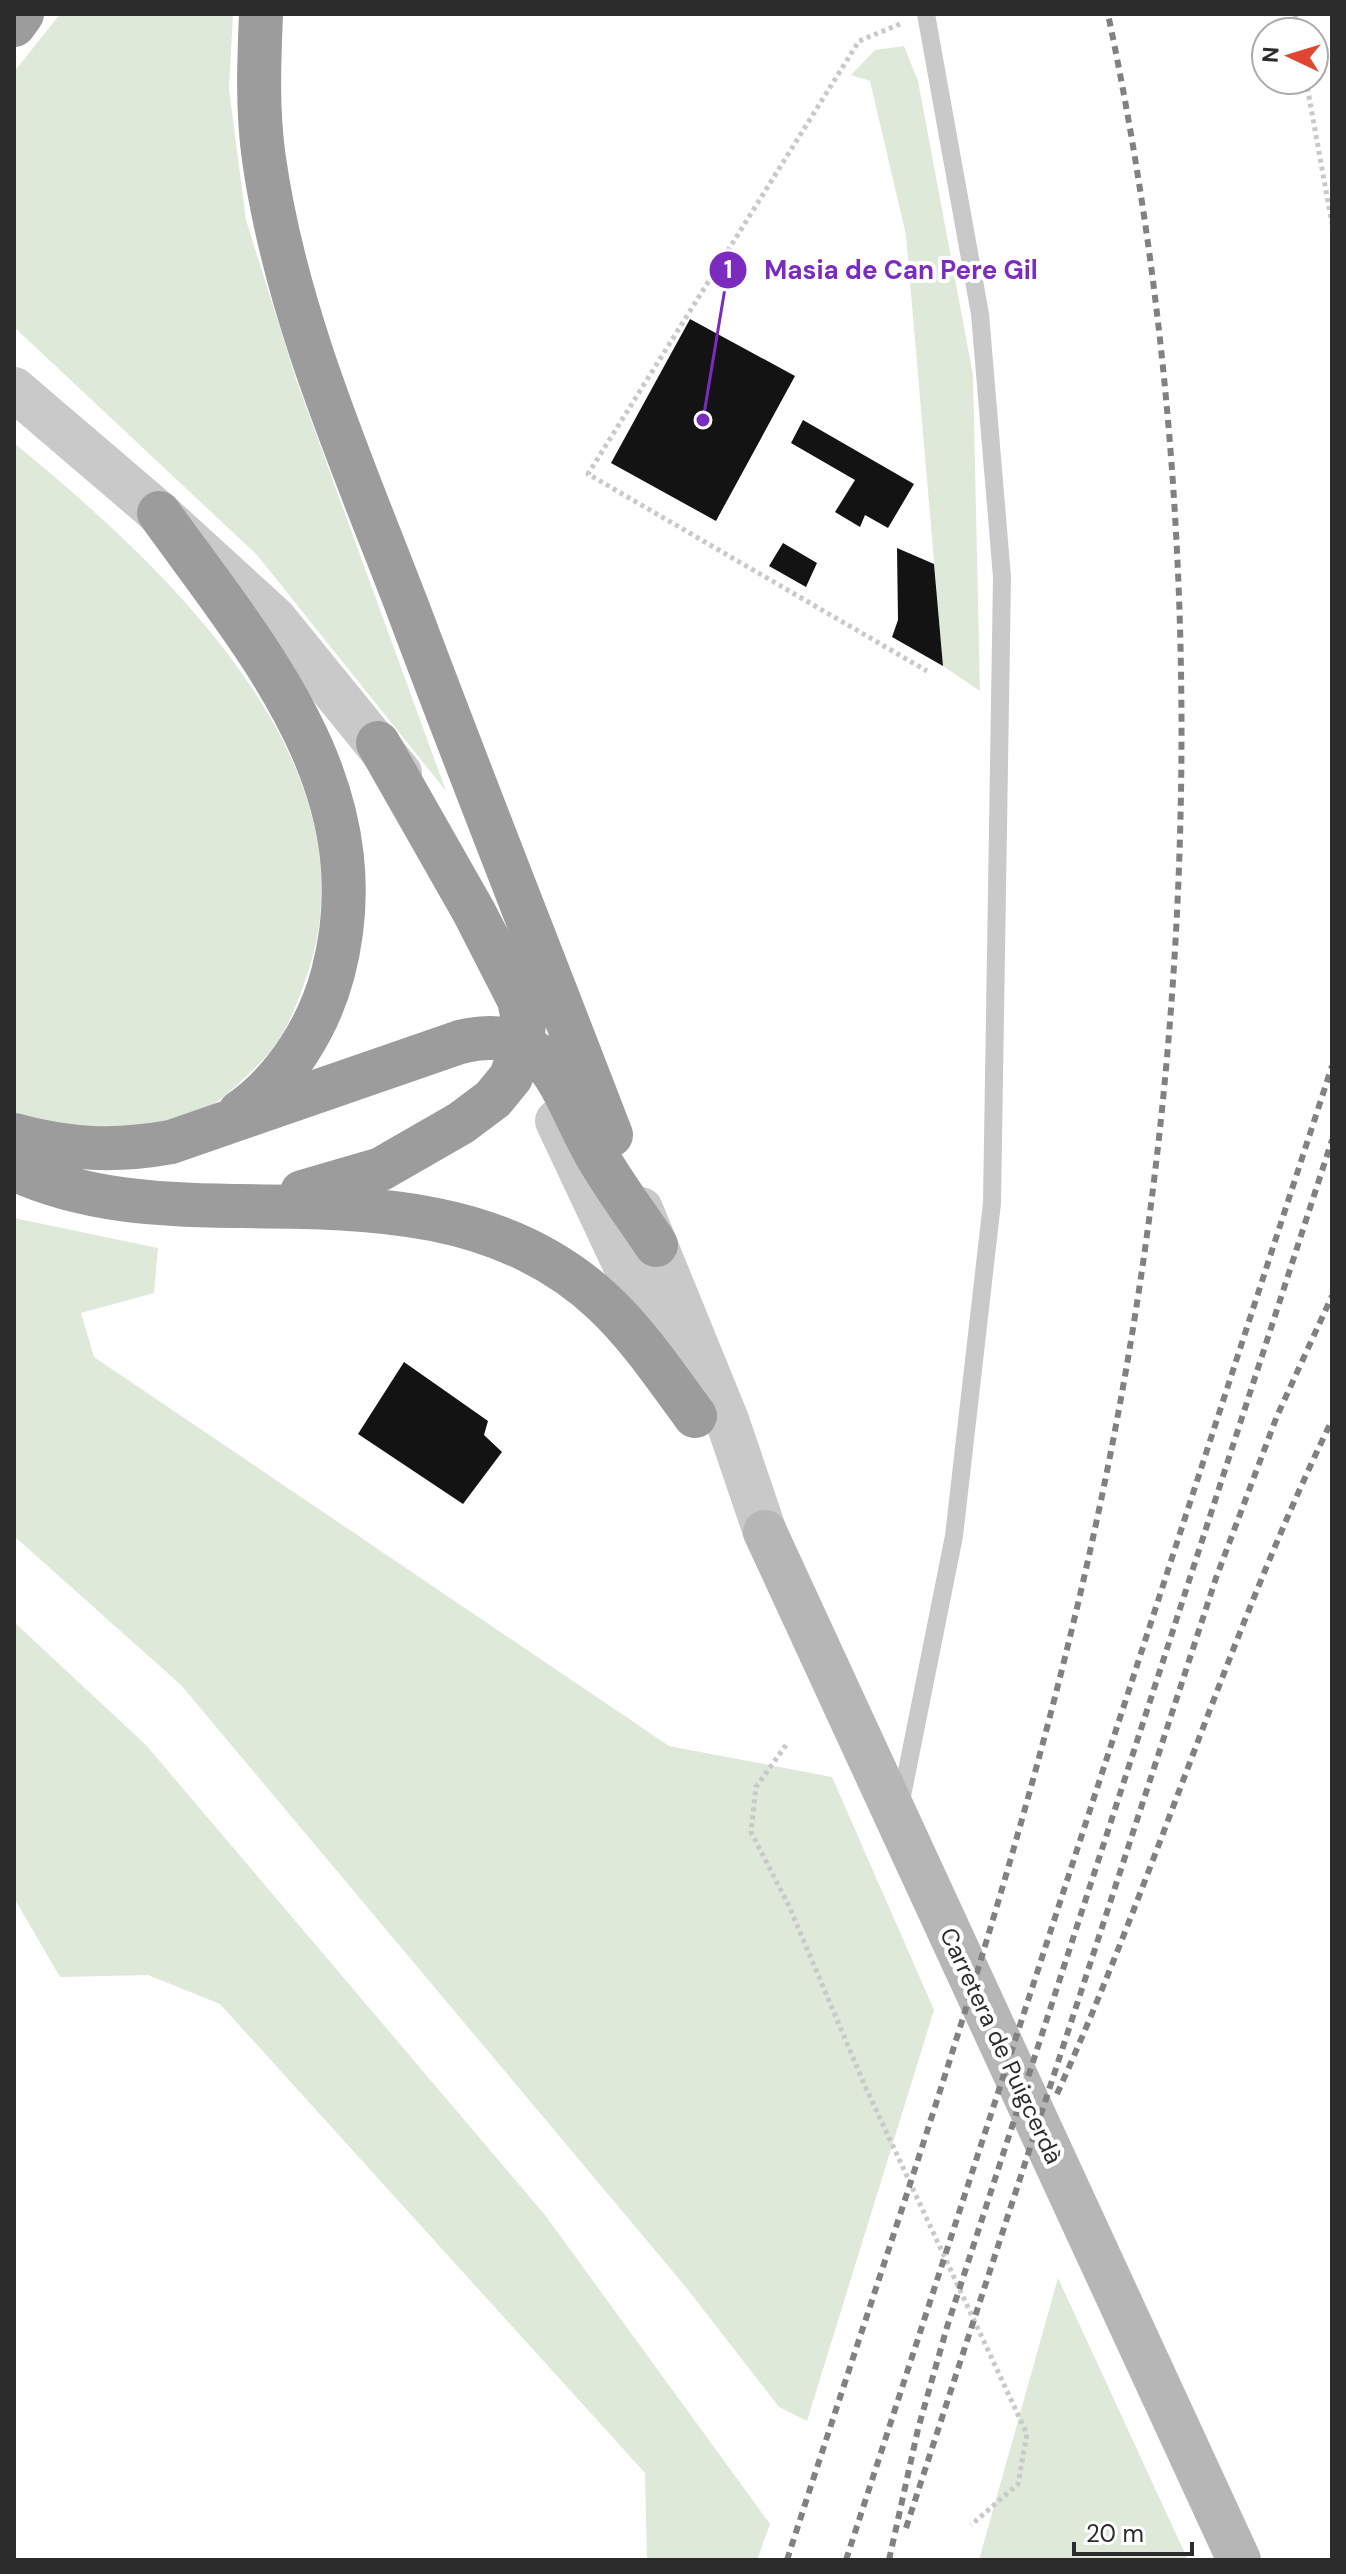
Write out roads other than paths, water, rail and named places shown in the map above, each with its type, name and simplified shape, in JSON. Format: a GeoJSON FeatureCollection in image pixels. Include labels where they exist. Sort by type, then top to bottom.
{"type":"FeatureCollection","features":[{"type":"Feature","properties":{"kind":"highway"},"geometry":{"type":"LineString","coordinates":[[14,25],[22,14]]}},
{"type":"Feature","properties":{"kind":"highway"},"geometry":{"type":"LineString","coordinates":[[261,14],[259,99],[264,157],[273,214],[300,318],[426,658],[611,1135]]}},
{"type":"Feature","properties":{"kind":"highway"},"geometry":{"type":"LineString","coordinates":[[159,513],[266,662],[315,749],[333,799],[344,876],[340,945],[329,990],[311,1031],[288,1065],[265,1091],[243,1110],[203,1132]]}},
{"type":"Feature","properties":{"kind":"highway"},"geometry":{"type":"LineString","coordinates":[[228,1205],[324,1187],[381,1169],[493,1099],[511,1077],[522,1045],[524,1024],[519,1000],[474,912],[378,743]]}},
{"type":"Feature","properties":{"kind":"highway"},"geometry":{"type":"LineString","coordinates":[[14,1135],[51,1145],[90,1150],[136,1148],[203,1132],[460,1042],[494,1037],[540,1054],[558,1074],[593,1149],[656,1245]]}},
{"type":"Feature","properties":{"kind":"highway"},"geometry":{"type":"LineString","coordinates":[[14,1169],[73,1189],[126,1201],[353,1207],[405,1212],[492,1234],[559,1267],[603,1302],[646,1349],[695,1416]]}},
{"type":"Feature","properties":{"kind":"main road","name":"Carretera de Puigcerdà"},"geometry":{"type":"LineString","coordinates":[[765,1532],[1239,2560]]}},
{"type":"Feature","properties":{"kind":"street"},"geometry":{"type":"LineString","coordinates":[[14,389],[159,513],[275,619],[378,743],[491,903],[558,1024],[611,1135],[727,1420],[765,1532]]}},
{"type":"Feature","properties":{"kind":"street"},"geometry":{"type":"LineString","coordinates":[[159,513],[342,731],[421,855],[522,1045],[695,1416],[765,1532]]}},
{"type":"Feature","properties":{"kind":"lane"},"geometry":{"type":"LineString","coordinates":[[897,1822],[954,1536],[993,1171],[1002,577],[980,314],[918,17]]}},
{"type":"Feature","properties":{"kind":"railway"},"geometry":{"type":"LineString","coordinates":[[787,2560],[953,2050],[1029,1793],[1094,1533],[1130,1345],[1157,1156],[1174,965],[1181,774],[1178,583],[1165,392],[1142,202],[1108,14]]}},
{"type":"Feature","properties":{"kind":"railway"},"geometry":{"type":"LineString","coordinates":[[846,2560],[1332,1066]]}},
{"type":"Feature","properties":{"kind":"railway"},"geometry":{"type":"LineString","coordinates":[[889,2560],[918,2429],[947,2327],[1332,1140]]}},
{"type":"Feature","properties":{"kind":"railway"},"geometry":{"type":"LineString","coordinates":[[906,2528],[1216,1578],[1277,1416],[1332,1296]]}},
{"type":"Feature","properties":{"kind":"railway"},"geometry":{"type":"LineString","coordinates":[[1057,2094],[1127,1926],[1258,1587],[1332,1420]]}},
{"type":"Feature","properties":{"kind":"place","name":"Masia de Can Pere Gil"},"geometry":{"type":"Point","coordinates":[703,420]}}]}
